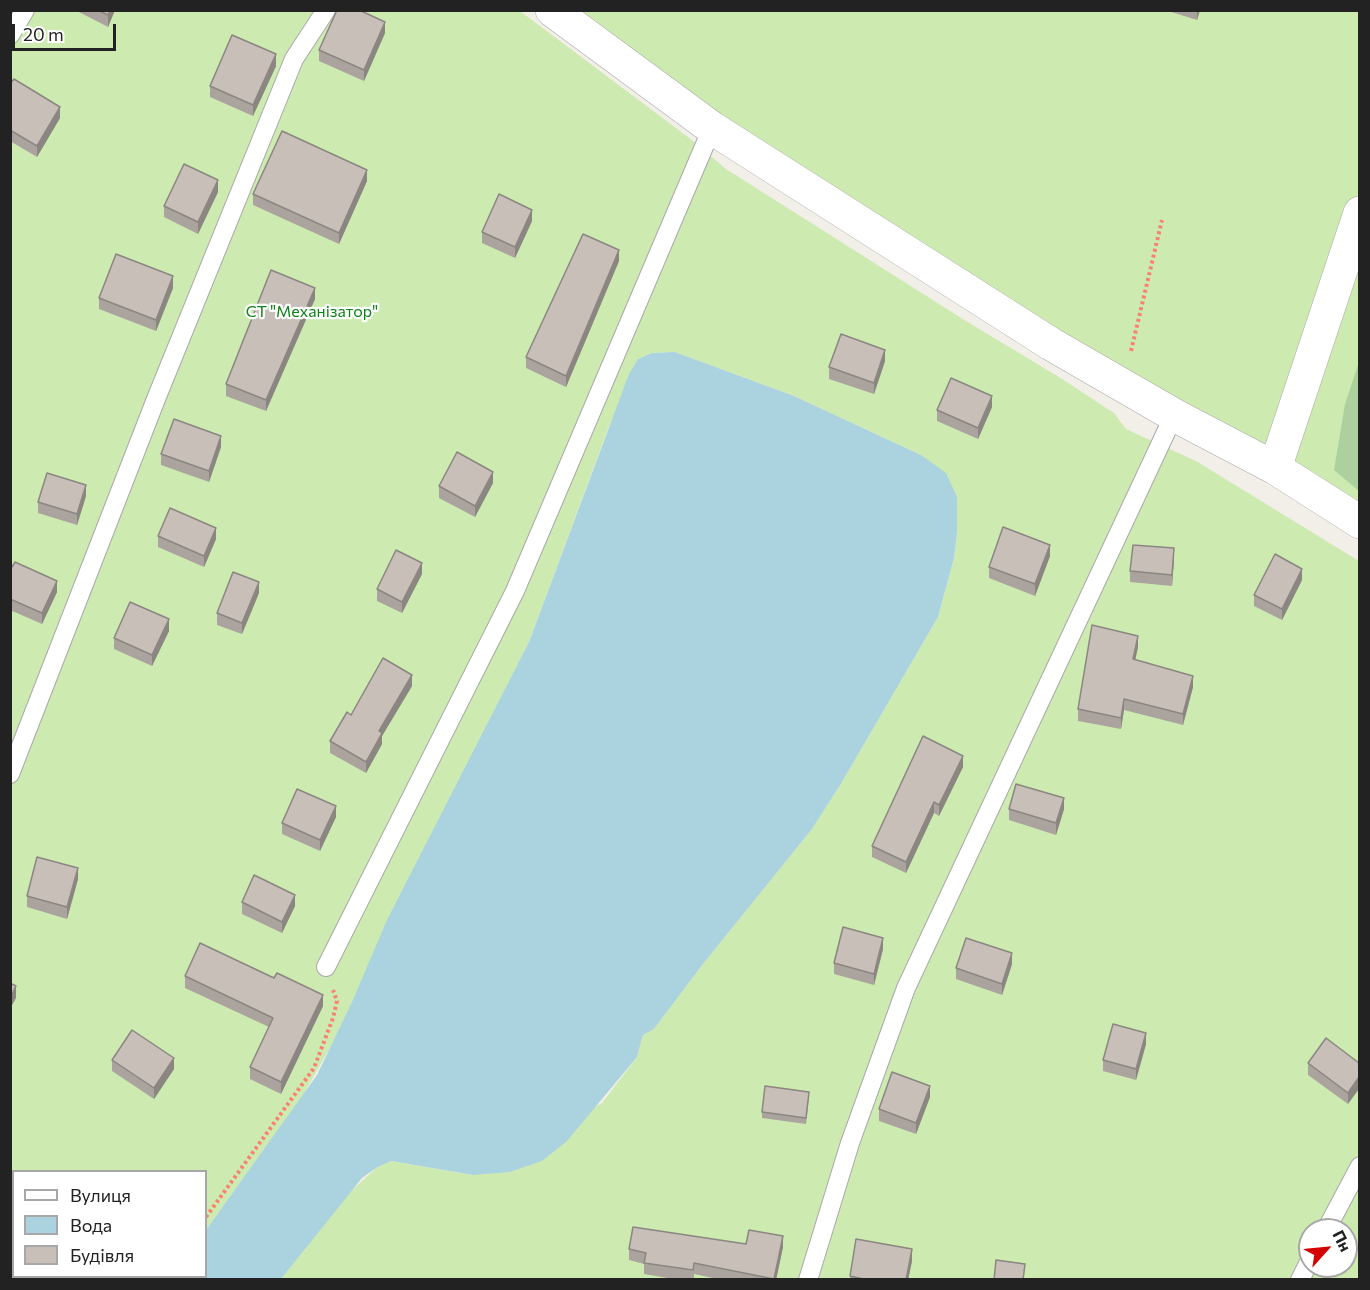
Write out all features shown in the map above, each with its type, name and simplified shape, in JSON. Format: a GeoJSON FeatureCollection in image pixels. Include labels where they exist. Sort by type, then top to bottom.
{"type":"FeatureCollection","features":[{"type":"Feature","properties":{"kind":"street"},"geometry":{"type":"LineString","coordinates":[[552,10],[712,128],[1051,344],[1174,415],[1275,468],[1359,522]]}},
{"type":"Feature","properties":{"kind":"street"},"geometry":{"type":"LineString","coordinates":[[1275,468],[1359,213]]}},
{"type":"Feature","properties":{"kind":"lane"},"geometry":{"type":"LineString","coordinates":[[10,35],[25,10]]}},
{"type":"Feature","properties":{"kind":"lane"},"geometry":{"type":"LineString","coordinates":[[10,774],[156,399],[294,59],[326,10]]}},
{"type":"Feature","properties":{"kind":"lane"},"geometry":{"type":"LineString","coordinates":[[326,967],[515,591],[712,128]]}},
{"type":"Feature","properties":{"kind":"lane"},"geometry":{"type":"LineString","coordinates":[[808,1280],[850,1143],[906,988],[1174,415]]}},
{"type":"Feature","properties":{"kind":"lane"},"geometry":{"type":"LineString","coordinates":[[1332,1218],[1359,1166]]}},
{"type":"Feature","properties":{"kind":"lane"},"geometry":{"type":"LineString","coordinates":[[78,1278],[104,1280]]}},
{"type":"Feature","properties":{"kind":"path"},"geometry":{"type":"LineString","coordinates":[[1122,386],[1162,220]]}},
{"type":"Feature","properties":{"kind":"path"},"geometry":{"type":"LineString","coordinates":[[207,1216],[314,1068],[337,1001],[326,967]]}},
{"type":"Feature","properties":{"kind":"green space","name":"СТ \"Механізатор\""},"geometry":{"type":"Polygon","coordinates":[[[20,11],[520,11],[688,137],[726,169],[1059,377],[1114,413],[1126,429],[1196,461],[1359,561],[1359,1279],[281,1279],[347,1195],[376,1168],[391,1161],[473,1175],[602,1103],[637,1057],[643,1035],[654,1029],[703,964],[812,829],[938,617],[954,558],[957,497],[921,455],[794,396],[675,352],[652,353],[638,359],[608,429],[529,642],[420,858],[334,1041],[299,1102],[207,1229],[207,1170],[12,1170],[12,1278],[167,1278],[165,1280],[11,1280],[10,25],[20,11]]]}},
{"type":"Feature","properties":{"kind":"green space"},"geometry":{"type":"Polygon","coordinates":[[[552,11],[1359,11],[1359,522],[552,11]]]}},
{"type":"Feature","properties":{"kind":"green space"},"geometry":{"type":"Polygon","coordinates":[[[1359,362],[1359,491],[1334,470],[1345,404],[1359,362]]]}},
{"type":"Feature","properties":{"kind":"water"},"geometry":{"type":"Polygon","coordinates":[[[675,352],[794,396],[921,455],[946,473],[957,497],[957,533],[954,558],[938,617],[812,829],[703,964],[654,1029],[643,1035],[637,1057],[567,1141],[542,1161],[510,1172],[473,1175],[391,1161],[362,1178],[281,1279],[165,1279],[207,1278],[207,1229],[317,1075],[352,1002],[387,920],[529,642],[629,374],[638,359],[652,353],[675,352]]]}},
{"type":"Feature","properties":{"kind":"building"},"geometry":{"type":"Polygon","coordinates":[[[98,10],[110,10],[108,15],[98,10]]]}},
{"type":"Feature","properties":{"kind":"building"},"geometry":{"type":"Polygon","coordinates":[[[337,10],[359,10],[385,22],[364,70],[319,50],[337,10]]]}},
{"type":"Feature","properties":{"kind":"building"},"geometry":{"type":"Polygon","coordinates":[[[232,35],[276,54],[253,105],[210,86],[232,35]]]}},
{"type":"Feature","properties":{"kind":"building"},"geometry":{"type":"Polygon","coordinates":[[[14,79],[60,107],[37,146],[10,130],[10,84],[14,79]]]}},
{"type":"Feature","properties":{"kind":"building"},"geometry":{"type":"Polygon","coordinates":[[[282,131],[367,170],[339,233],[253,194],[282,131]]]}},
{"type":"Feature","properties":{"kind":"building"},"geometry":{"type":"Polygon","coordinates":[[[184,164],[218,180],[198,222],[164,206],[184,164]]]}},
{"type":"Feature","properties":{"kind":"building"},"geometry":{"type":"Polygon","coordinates":[[[499,194],[532,210],[515,247],[482,232],[499,194]]]}},
{"type":"Feature","properties":{"kind":"building"},"geometry":{"type":"Polygon","coordinates":[[[583,234],[619,250],[566,376],[526,357],[583,234]]]}},
{"type":"Feature","properties":{"kind":"building"},"geometry":{"type":"Polygon","coordinates":[[[116,254],[173,276],[156,320],[99,298],[116,254]]]}},
{"type":"Feature","properties":{"kind":"building"},"geometry":{"type":"Polygon","coordinates":[[[271,270],[315,288],[266,400],[226,384],[271,270]]]}},
{"type":"Feature","properties":{"kind":"building"},"geometry":{"type":"Polygon","coordinates":[[[841,334],[885,350],[874,383],[829,367],[841,334]]]}},
{"type":"Feature","properties":{"kind":"building"},"geometry":{"type":"Polygon","coordinates":[[[951,378],[992,396],[978,428],[937,410],[951,378]]]}},
{"type":"Feature","properties":{"kind":"building"},"geometry":{"type":"Polygon","coordinates":[[[174,419],[221,436],[209,471],[161,454],[174,419]]]}},
{"type":"Feature","properties":{"kind":"building"},"geometry":{"type":"Polygon","coordinates":[[[457,452],[493,472],[475,506],[439,486],[457,452]]]}},
{"type":"Feature","properties":{"kind":"building"},"geometry":{"type":"Polygon","coordinates":[[[47,473],[86,485],[77,514],[38,502],[47,473]]]}},
{"type":"Feature","properties":{"kind":"building"},"geometry":{"type":"Polygon","coordinates":[[[170,508],[216,528],[204,556],[158,536],[170,508]]]}},
{"type":"Feature","properties":{"kind":"building"},"geometry":{"type":"Polygon","coordinates":[[[1003,527],[1050,545],[1035,584],[989,567],[1003,527]]]}},
{"type":"Feature","properties":{"kind":"building"},"geometry":{"type":"Polygon","coordinates":[[[1133,545],[1174,548],[1172,575],[1130,571],[1133,545]]]}},
{"type":"Feature","properties":{"kind":"building"},"geometry":{"type":"Polygon","coordinates":[[[396,550],[422,563],[402,602],[377,589],[396,550]]]}},
{"type":"Feature","properties":{"kind":"building"},"geometry":{"type":"Polygon","coordinates":[[[1275,554],[1302,569],[1282,609],[1254,595],[1275,554]]]}},
{"type":"Feature","properties":{"kind":"building"},"geometry":{"type":"Polygon","coordinates":[[[15,562],[57,581],[42,613],[10,599],[10,567],[15,562]]]}},
{"type":"Feature","properties":{"kind":"building"},"geometry":{"type":"Polygon","coordinates":[[[233,572],[259,582],[242,623],[217,613],[233,572]]]}},
{"type":"Feature","properties":{"kind":"building"},"geometry":{"type":"Polygon","coordinates":[[[130,602],[169,619],[152,655],[114,638],[130,602]]]}},
{"type":"Feature","properties":{"kind":"building"},"geometry":{"type":"Polygon","coordinates":[[[1092,625],[1138,636],[1133,659],[1193,676],[1183,714],[1124,699],[1121,718],[1078,709],[1092,625]]]}},
{"type":"Feature","properties":{"kind":"building"},"geometry":{"type":"Polygon","coordinates":[[[383,658],[412,675],[379,731],[382,733],[366,762],[330,741],[347,712],[351,715],[383,658]]]}},
{"type":"Feature","properties":{"kind":"building"},"geometry":{"type":"Polygon","coordinates":[[[923,736],[963,756],[939,805],[934,802],[906,862],[872,846],[923,736]]]}},
{"type":"Feature","properties":{"kind":"building"},"geometry":{"type":"Polygon","coordinates":[[[1016,784],[1064,798],[1056,823],[1009,809],[1016,784]]]}},
{"type":"Feature","properties":{"kind":"building"},"geometry":{"type":"Polygon","coordinates":[[[297,789],[336,806],[320,840],[282,823],[297,789]]]}},
{"type":"Feature","properties":{"kind":"building"},"geometry":{"type":"Polygon","coordinates":[[[37,857],[78,868],[67,907],[27,896],[37,857]]]}},
{"type":"Feature","properties":{"kind":"building"},"geometry":{"type":"Polygon","coordinates":[[[254,875],[295,895],[282,922],[242,902],[254,875]]]}},
{"type":"Feature","properties":{"kind":"building"},"geometry":{"type":"Polygon","coordinates":[[[843,927],[883,938],[874,974],[834,963],[843,927]]]}},
{"type":"Feature","properties":{"kind":"building"},"geometry":{"type":"Polygon","coordinates":[[[966,938],[1012,953],[1002,984],[956,968],[966,938]]]}},
{"type":"Feature","properties":{"kind":"building"},"geometry":{"type":"Polygon","coordinates":[[[200,943],[274,978],[277,973],[323,995],[281,1082],[250,1067],[273,1018],[185,976],[200,943]]]}},
{"type":"Feature","properties":{"kind":"building"},"geometry":{"type":"Polygon","coordinates":[[[10,983],[16,986],[10,998],[10,983]]]}},
{"type":"Feature","properties":{"kind":"building"},"geometry":{"type":"Polygon","coordinates":[[[1113,1024],[1146,1033],[1136,1069],[1103,1060],[1113,1024]]]}},
{"type":"Feature","properties":{"kind":"building"},"geometry":{"type":"Polygon","coordinates":[[[132,1030],[174,1058],[154,1088],[112,1060],[132,1030]]]}},
{"type":"Feature","properties":{"kind":"building"},"geometry":{"type":"Polygon","coordinates":[[[1326,1038],[1359,1063],[1359,1077],[1348,1093],[1308,1063],[1326,1038]]]}},
{"type":"Feature","properties":{"kind":"building"},"geometry":{"type":"Polygon","coordinates":[[[892,1072],[930,1086],[916,1123],[879,1109],[892,1072]]]}},
{"type":"Feature","properties":{"kind":"building"},"geometry":{"type":"Polygon","coordinates":[[[765,1086],[809,1092],[806,1118],[762,1112],[765,1086]]]}},
{"type":"Feature","properties":{"kind":"building"},"geometry":{"type":"Polygon","coordinates":[[[10,1212],[12,1213],[12,1246],[10,1246],[10,1212]]]}},
{"type":"Feature","properties":{"kind":"building"},"geometry":{"type":"Polygon","coordinates":[[[633,1227],[746,1244],[749,1230],[783,1236],[774,1279],[694,1263],[693,1270],[644,1263],[646,1253],[629,1249],[633,1227]]]}},
{"type":"Feature","properties":{"kind":"building"},"geometry":{"type":"Polygon","coordinates":[[[856,1239],[912,1249],[906,1280],[868,1280],[850,1276],[856,1239]]]}},
{"type":"Feature","properties":{"kind":"building"},"geometry":{"type":"Polygon","coordinates":[[[996,1260],[1025,1264],[1023,1280],[994,1280],[996,1260]]]}}]}
